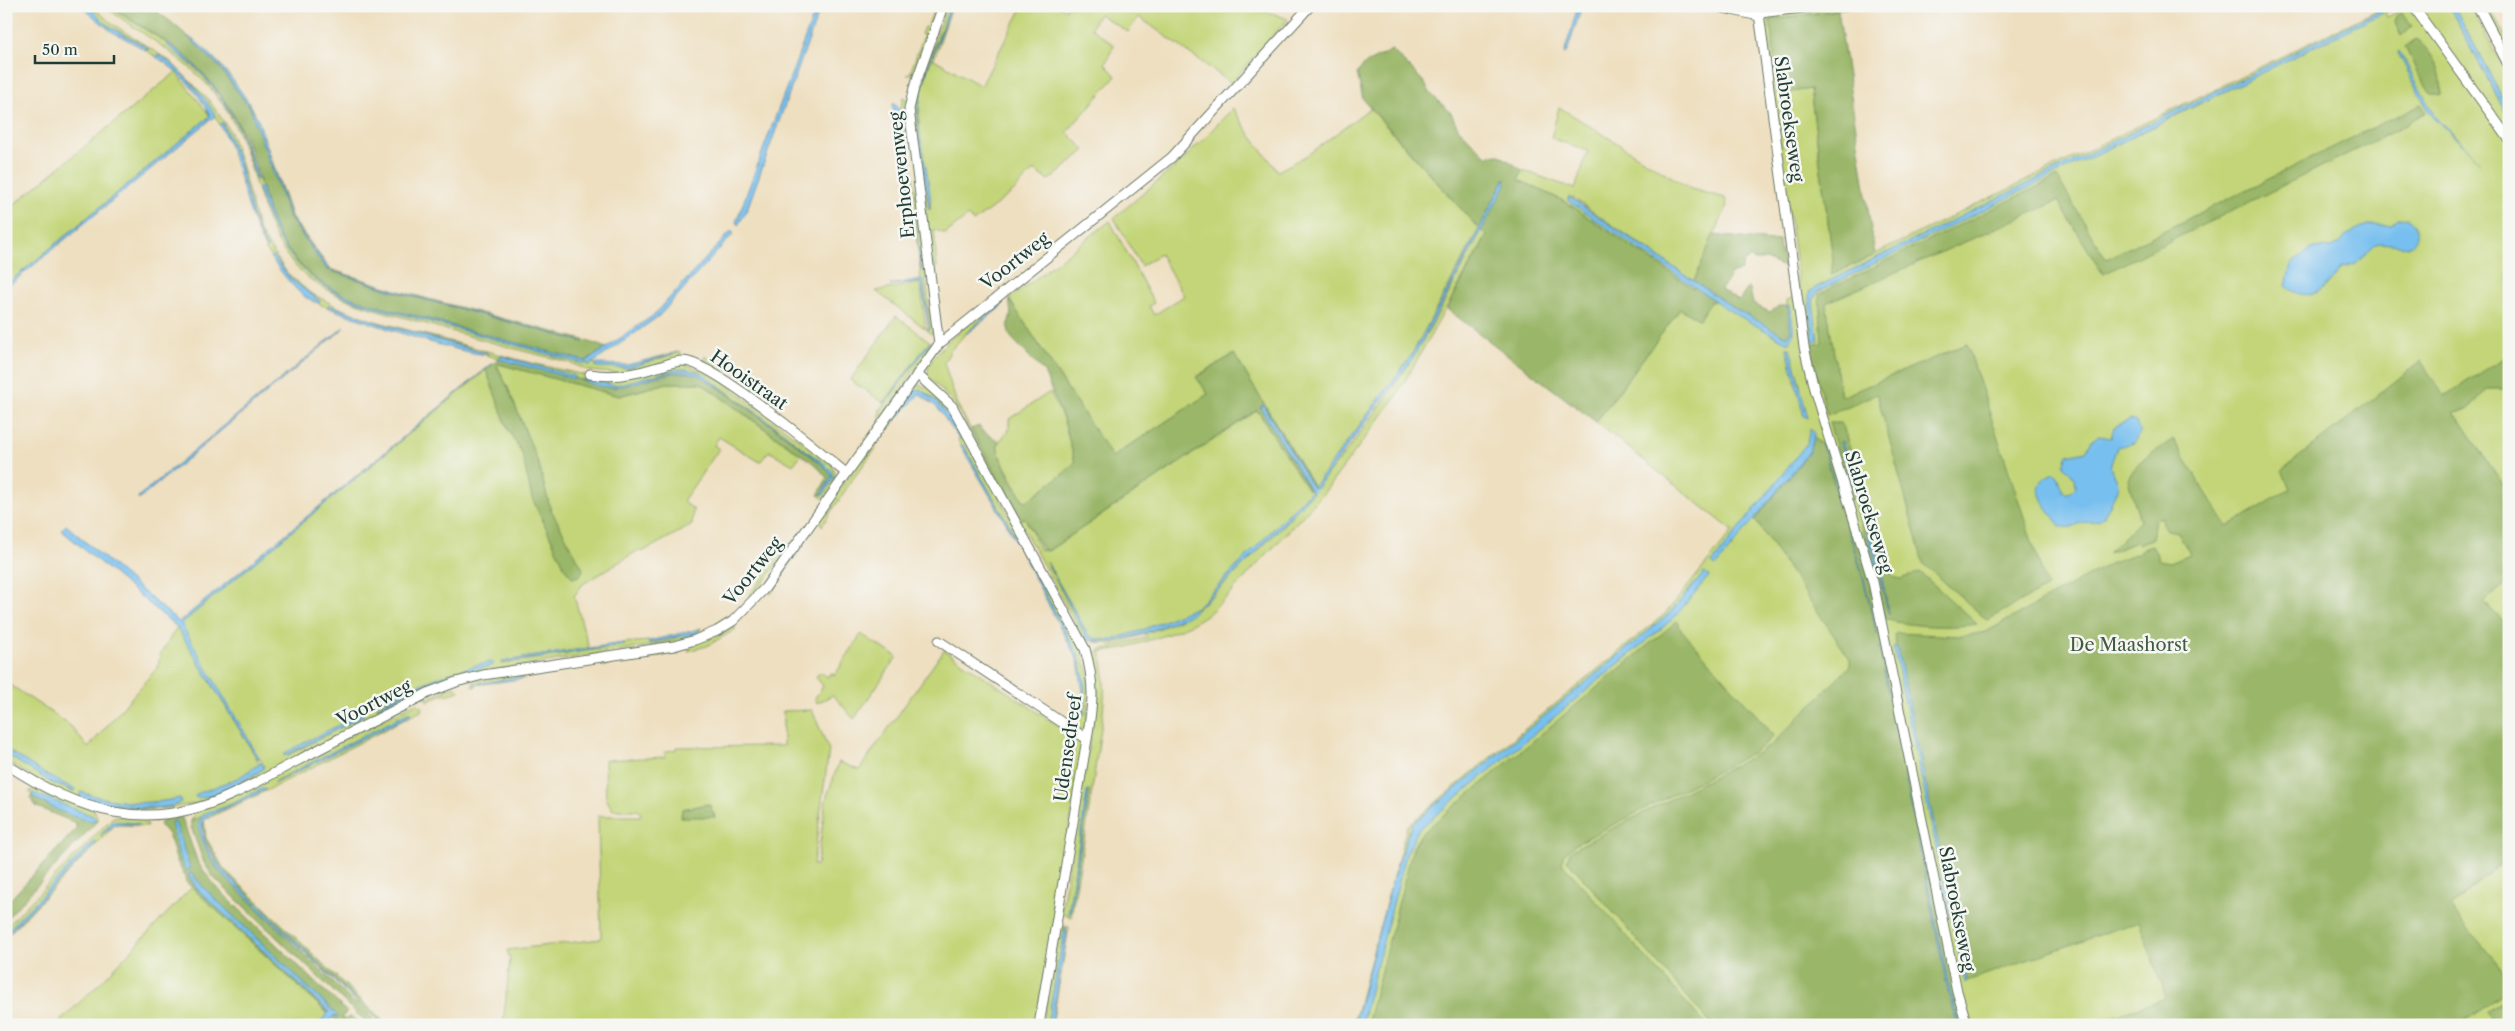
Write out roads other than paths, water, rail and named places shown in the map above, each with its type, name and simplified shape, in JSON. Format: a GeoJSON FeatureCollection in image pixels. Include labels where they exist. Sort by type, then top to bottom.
{"type":"FeatureCollection","features":[{"type":"Feature","properties":{"kind":"street","name":"Erphoevenweg"},"geometry":{"type":"LineString","coordinates":[[939,344],[909,109],[914,88],[944,6]]}},
{"type":"Feature","properties":{"kind":"street","name":"Voortweg"},"geometry":{"type":"LineString","coordinates":[[6,764],[54,794],[79,804],[103,810],[145,815],[185,810],[230,796],[413,701],[456,682],[482,675],[674,646],[717,631],[750,606],[939,344],[1172,157],[1310,6]]}},
{"type":"Feature","properties":{"kind":"street"},"geometry":{"type":"LineString","coordinates":[[1714,6],[1758,12],[1820,6]]}},
{"type":"Feature","properties":{"kind":"street"},"geometry":{"type":"LineString","coordinates":[[2413,6],[2509,139]]}},
{"type":"Feature","properties":{"kind":"street"},"geometry":{"type":"LineString","coordinates":[[2478,6],[2509,65]]}},
{"type":"Feature","properties":{"kind":"street","name":"Slabroekseweg"},"geometry":{"type":"LineString","coordinates":[[1758,12],[1804,347],[1814,389],[1873,582],[1957,991],[1967,1025]]}},
{"type":"Feature","properties":{"kind":"street","name":"Hooistraat"},"geometry":{"type":"LineString","coordinates":[[590,374],[608,376],[636,374],[683,361],[700,364],[746,395],[846,473]]}},
{"type":"Feature","properties":{"kind":"street","name":"Udensedreef"},"geometry":{"type":"LineString","coordinates":[[917,374],[952,406],[1085,649],[1093,683],[1093,700],[1087,739],[1039,1025]]}},
{"type":"Feature","properties":{"kind":"street"},"geometry":{"type":"LineString","coordinates":[[939,641],[1087,739]]}},
{"type":"Feature","properties":{"kind":"water"},"geometry":{"type":"Polygon","coordinates":[[[81,6],[88,6],[107,25],[149,49],[144,49],[111,31],[81,6]]]}},
{"type":"Feature","properties":{"kind":"water"},"geometry":{"type":"Polygon","coordinates":[[[817,6],[821,6],[746,212],[738,225],[736,222],[817,6]]]}},
{"type":"Feature","properties":{"kind":"water"},"geometry":{"type":"Polygon","coordinates":[[[950,6],[952,6],[924,81],[919,111],[919,127],[930,193],[930,210],[919,144],[918,104],[924,77],[950,6]]]}},
{"type":"Feature","properties":{"kind":"water"},"geometry":{"type":"Polygon","coordinates":[[[1578,6],[1582,6],[1567,52],[1564,54],[1578,6]]]}},
{"type":"Feature","properties":{"kind":"water"},"geometry":{"type":"Polygon","coordinates":[[[2449,6],[2454,6],[2509,111],[2509,119],[2449,6]]]}},
{"type":"Feature","properties":{"kind":"water"},"geometry":{"type":"Polygon","coordinates":[[[2381,10],[2383,13],[1817,292],[1813,301],[1818,341],[1813,342],[1809,292],[1817,287],[2381,10]]]}},
{"type":"Feature","properties":{"kind":"water"},"geometry":{"type":"Polygon","coordinates":[[[186,35],[218,62],[252,108],[258,120],[290,217],[329,270],[326,269],[289,217],[250,108],[221,68],[186,35]]]}},
{"type":"Feature","properties":{"kind":"water"},"geometry":{"type":"Polygon","coordinates":[[[165,42],[198,69],[224,101],[235,120],[244,139],[258,179],[256,179],[241,133],[227,107],[197,69],[165,42]]]}},
{"type":"Feature","properties":{"kind":"water"},"geometry":{"type":"Polygon","coordinates":[[[2399,51],[2435,115],[2480,162],[2429,112],[2398,53],[2399,51]]]}},
{"type":"Feature","properties":{"kind":"water"},"geometry":{"type":"Polygon","coordinates":[[[156,55],[162,57],[180,71],[206,101],[215,116],[6,288],[6,285],[210,116],[201,99],[188,83],[172,68],[156,57],[156,55]]]}},
{"type":"Feature","properties":{"kind":"water"},"geometry":{"type":"Polygon","coordinates":[[[895,103],[900,112],[904,150],[892,105],[895,103]]]}},
{"type":"Feature","properties":{"kind":"water"},"geometry":{"type":"Polygon","coordinates":[[[222,122],[238,159],[256,228],[233,155],[220,125],[222,122]]]}},
{"type":"Feature","properties":{"kind":"water"},"geometry":{"type":"Polygon","coordinates":[[[904,164],[907,164],[912,207],[911,204],[904,164]]]}},
{"type":"Feature","properties":{"kind":"water"},"geometry":{"type":"Polygon","coordinates":[[[1505,178],[1506,184],[1502,192],[1413,358],[1316,489],[1249,560],[1190,615],[1145,633],[1112,642],[1088,640],[1047,562],[1089,636],[1097,639],[1110,640],[1140,631],[1197,607],[1311,491],[1260,407],[1263,405],[1313,488],[1411,356],[1460,267],[1505,178]]]}},
{"type":"Feature","properties":{"kind":"water"},"geometry":{"type":"Polygon","coordinates":[[[261,186],[277,232],[298,263],[280,241],[262,201],[258,187],[261,186]]]}},
{"type":"Feature","properties":{"kind":"water"},"geometry":{"type":"Polygon","coordinates":[[[1569,197],[1734,308],[1787,337],[1791,331],[1788,306],[1790,305],[1794,333],[1789,342],[1730,311],[1568,201],[1569,197]]]}},
{"type":"Feature","properties":{"kind":"water"},"geometry":{"type":"Polygon","coordinates":[[[914,216],[922,271],[921,272],[914,216]]]}},
{"type":"Feature","properties":{"kind":"water"},"geometry":{"type":"Polygon","coordinates":[[[2407,218],[2414,224],[2417,232],[2414,243],[2410,246],[2380,243],[2374,245],[2356,264],[2340,268],[2330,283],[2317,292],[2302,294],[2294,292],[2286,286],[2291,264],[2311,249],[2331,248],[2338,245],[2345,236],[2368,225],[2391,225],[2398,219],[2407,218]]]}},
{"type":"Feature","properties":{"kind":"water"},"geometry":{"type":"Polygon","coordinates":[[[256,228],[267,249],[258,233],[256,228]]]}},
{"type":"Feature","properties":{"kind":"water"},"geometry":{"type":"Polygon","coordinates":[[[732,230],[733,234],[659,316],[590,365],[586,364],[587,361],[654,315],[732,230]]]}},
{"type":"Feature","properties":{"kind":"water"},"geometry":{"type":"Polygon","coordinates":[[[273,256],[292,280],[320,301],[319,303],[305,297],[298,291],[270,257],[273,256]]]}},
{"type":"Feature","properties":{"kind":"water"},"geometry":{"type":"Polygon","coordinates":[[[298,263],[320,282],[349,297],[585,361],[584,364],[366,305],[342,296],[320,283],[298,263]]]}},
{"type":"Feature","properties":{"kind":"water"},"geometry":{"type":"Polygon","coordinates":[[[329,270],[400,292],[584,342],[389,290],[329,270]]]}},
{"type":"Feature","properties":{"kind":"water"},"geometry":{"type":"Polygon","coordinates":[[[923,280],[929,330],[921,282],[890,285],[923,280]]]}},
{"type":"Feature","properties":{"kind":"water"},"geometry":{"type":"Polygon","coordinates":[[[1001,303],[1001,307],[966,334],[966,333],[1001,303]]]}},
{"type":"Feature","properties":{"kind":"water"},"geometry":{"type":"Polygon","coordinates":[[[328,305],[382,324],[488,354],[477,354],[436,344],[340,312],[327,307],[328,305]]]}},
{"type":"Feature","properties":{"kind":"water"},"geometry":{"type":"Polygon","coordinates":[[[344,327],[343,329],[138,500],[139,496],[344,327]]]}},
{"type":"Feature","properties":{"kind":"water"},"geometry":{"type":"Polygon","coordinates":[[[929,342],[928,346],[881,408],[882,406],[929,342]]]}},
{"type":"Feature","properties":{"kind":"water"},"geometry":{"type":"Polygon","coordinates":[[[1787,348],[1790,348],[1808,418],[1804,416],[1787,348]]]}},
{"type":"Feature","properties":{"kind":"water"},"geometry":{"type":"Polygon","coordinates":[[[678,352],[628,368],[596,367],[596,364],[627,365],[678,352]]]}},
{"type":"Feature","properties":{"kind":"water"},"geometry":{"type":"Polygon","coordinates":[[[501,356],[574,376],[574,379],[498,359],[501,356]]]}},
{"type":"Feature","properties":{"kind":"water"},"geometry":{"type":"Polygon","coordinates":[[[493,363],[181,624],[259,757],[258,759],[177,627],[61,530],[66,525],[179,622],[493,363]]]}},
{"type":"Feature","properties":{"kind":"water"},"geometry":{"type":"Polygon","coordinates":[[[677,369],[687,369],[703,374],[735,398],[700,376],[688,372],[674,372],[623,386],[609,387],[595,385],[580,379],[616,385],[677,369]]]}},
{"type":"Feature","properties":{"kind":"water"},"geometry":{"type":"Polygon","coordinates":[[[919,389],[945,411],[956,426],[960,440],[937,407],[919,394],[895,421],[892,421],[914,391],[919,389]]]}},
{"type":"Feature","properties":{"kind":"water"},"geometry":{"type":"Polygon","coordinates":[[[2132,419],[2136,422],[2140,433],[2134,443],[2117,447],[2110,467],[2118,485],[2105,514],[2096,521],[2070,527],[2060,526],[2041,498],[2040,484],[2045,478],[2054,473],[2058,476],[2064,493],[2069,493],[2076,487],[2075,478],[2064,465],[2068,455],[2086,451],[2092,440],[2098,436],[2111,438],[2114,427],[2132,419]]]}},
{"type":"Feature","properties":{"kind":"water"},"geometry":{"type":"Polygon","coordinates":[[[1810,428],[1814,434],[1809,452],[1716,566],[1712,563],[1807,443],[1810,428]]]}},
{"type":"Feature","properties":{"kind":"water"},"geometry":{"type":"Polygon","coordinates":[[[785,434],[832,471],[834,478],[823,495],[822,493],[832,476],[826,468],[785,434]]]}},
{"type":"Feature","properties":{"kind":"water"},"geometry":{"type":"Polygon","coordinates":[[[1840,442],[1842,442],[1878,558],[1889,615],[1875,558],[1840,442]]]}},
{"type":"Feature","properties":{"kind":"water"},"geometry":{"type":"Polygon","coordinates":[[[1822,443],[1864,578],[1877,635],[1863,578],[1822,443]]]}},
{"type":"Feature","properties":{"kind":"water"},"geometry":{"type":"Polygon","coordinates":[[[963,445],[1008,523],[1078,655],[1085,681],[1084,715],[1081,712],[1083,691],[1078,661],[1006,523],[961,446],[963,445]]]}},
{"type":"Feature","properties":{"kind":"water"},"geometry":{"type":"Polygon","coordinates":[[[1704,573],[1709,576],[1674,618],[1418,830],[1406,855],[1361,1025],[1354,1025],[1394,874],[1412,824],[1669,614],[1704,573]]]}},
{"type":"Feature","properties":{"kind":"water"},"geometry":{"type":"Polygon","coordinates":[[[699,629],[698,633],[648,643],[649,641],[699,629]]]}},
{"type":"Feature","properties":{"kind":"water"},"geometry":{"type":"Polygon","coordinates":[[[623,643],[625,645],[502,663],[503,661],[623,643]]]}},
{"type":"Feature","properties":{"kind":"water"},"geometry":{"type":"Polygon","coordinates":[[[1879,646],[1950,992],[1960,1025],[1958,1025],[1948,992],[1879,646]]]}},
{"type":"Feature","properties":{"kind":"water"},"geometry":{"type":"Polygon","coordinates":[[[1893,646],[1897,647],[1967,981],[1965,983],[1893,646]]]}},
{"type":"Feature","properties":{"kind":"water"},"geometry":{"type":"Polygon","coordinates":[[[491,662],[494,664],[492,666],[457,673],[415,689],[376,708],[380,704],[420,684],[462,669],[491,662]]]}},
{"type":"Feature","properties":{"kind":"water"},"geometry":{"type":"Polygon","coordinates":[[[519,677],[522,679],[474,685],[475,684],[519,677]]]}},
{"type":"Feature","properties":{"kind":"water"},"geometry":{"type":"Polygon","coordinates":[[[410,712],[410,715],[274,783],[275,781],[410,712]]]}},
{"type":"Feature","properties":{"kind":"water"},"geometry":{"type":"Polygon","coordinates":[[[364,713],[363,716],[284,756],[286,752],[364,713]]]}},
{"type":"Feature","properties":{"kind":"water"},"geometry":{"type":"Polygon","coordinates":[[[6,749],[48,776],[75,789],[75,791],[52,783],[6,754],[6,749]]]}},
{"type":"Feature","properties":{"kind":"water"},"geometry":{"type":"Polygon","coordinates":[[[261,763],[264,766],[262,770],[239,783],[210,796],[195,797],[197,794],[238,778],[261,763]]]}},
{"type":"Feature","properties":{"kind":"water"},"geometry":{"type":"Polygon","coordinates":[[[263,788],[265,790],[204,818],[202,832],[207,846],[222,870],[359,1004],[225,877],[205,848],[199,829],[203,815],[229,805],[263,788]]]}},
{"type":"Feature","properties":{"kind":"water"},"geometry":{"type":"Polygon","coordinates":[[[1089,790],[1070,913],[1068,914],[1087,791],[1089,790]]]}},
{"type":"Feature","properties":{"kind":"water"},"geometry":{"type":"Polygon","coordinates":[[[81,792],[118,801],[142,803],[180,798],[181,802],[160,808],[131,807],[79,797],[81,792]]]}},
{"type":"Feature","properties":{"kind":"water"},"geometry":{"type":"Polygon","coordinates":[[[34,793],[93,816],[96,819],[93,821],[85,820],[62,812],[33,797],[32,794],[34,793]]]}},
{"type":"Feature","properties":{"kind":"water"},"geometry":{"type":"Polygon","coordinates":[[[113,821],[139,824],[115,824],[100,836],[113,821]]]}},
{"type":"Feature","properties":{"kind":"water"},"geometry":{"type":"Polygon","coordinates":[[[175,821],[190,869],[186,871],[179,856],[171,822],[175,821]]]}},
{"type":"Feature","properties":{"kind":"water"},"geometry":{"type":"Polygon","coordinates":[[[94,841],[96,843],[6,935],[6,932],[94,841]]]}},
{"type":"Feature","properties":{"kind":"water"},"geometry":{"type":"Polygon","coordinates":[[[191,873],[206,890],[337,1015],[337,1018],[334,1016],[325,1025],[318,1025],[329,1012],[197,889],[188,875],[191,873]]]}},
{"type":"Feature","properties":{"kind":"water"},"geometry":{"type":"Polygon","coordinates":[[[1065,927],[1067,934],[1051,1025],[1047,1025],[1065,927]]]}},
{"type":"Feature","properties":{"kind":"park label","name":"De Maashorst"},"geometry":{"type":"Point","coordinates":[2129,645]}}]}
